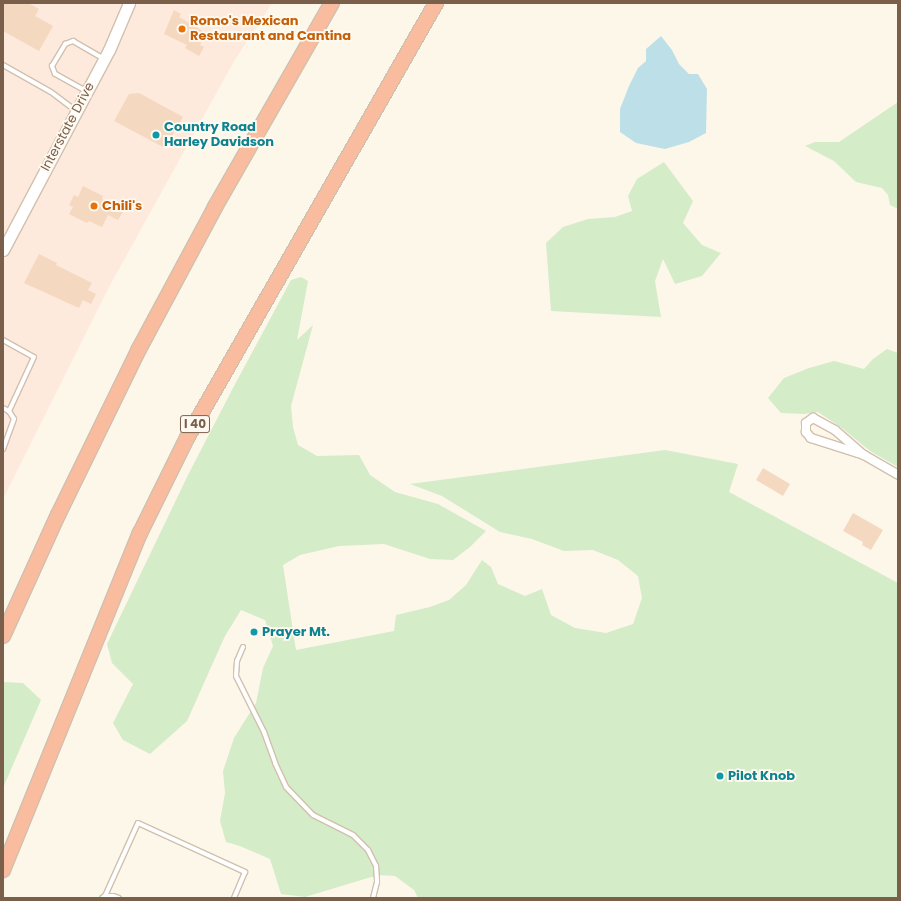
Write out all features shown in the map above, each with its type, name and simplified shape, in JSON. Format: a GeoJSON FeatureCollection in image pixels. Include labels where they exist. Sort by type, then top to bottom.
{"type":"FeatureCollection","features":[{"type":"Feature","properties":{"kind":"highway"},"geometry":{"type":"LineString","coordinates":[[3,636],[58,515],[139,349],[215,207],[332,3]]}},
{"type":"Feature","properties":{"kind":"highway","name":"I 40"},"geometry":{"type":"LineString","coordinates":[[3,870],[140,533],[187,438],[436,3]]}},
{"type":"Feature","properties":{"kind":"main road","name":"Interstate Drive"},"geometry":{"type":"LineString","coordinates":[[3,250],[87,92],[129,3]]}},
{"type":"Feature","properties":{"kind":"street"},"geometry":{"type":"LineString","coordinates":[[864,455],[811,438],[806,432],[806,423],[813,418],[835,430],[864,455],[898,475]]}},
{"type":"Feature","properties":{"kind":"lane"},"geometry":{"type":"LineString","coordinates":[[87,92],[55,74],[52,66],[65,44],[73,41],[104,58]]}},
{"type":"Feature","properties":{"kind":"lane"},"geometry":{"type":"LineString","coordinates":[[3,65],[51,92],[76,111]]}},
{"type":"Feature","properties":{"kind":"lane"},"geometry":{"type":"LineString","coordinates":[[3,340],[34,357],[9,411]]}},
{"type":"Feature","properties":{"kind":"lane"},"geometry":{"type":"LineString","coordinates":[[3,408],[9,411],[14,419],[3,449]]}},
{"type":"Feature","properties":{"kind":"lane"},"geometry":{"type":"LineString","coordinates":[[243,647],[237,661],[236,676],[264,732],[274,763],[286,787],[313,815],[353,834],[368,850],[376,866],[377,882],[373,898]]}},
{"type":"Feature","properties":{"kind":"lane"},"geometry":{"type":"LineString","coordinates":[[104,897],[138,823],[245,872],[234,898]]}},
{"type":"Feature","properties":{"kind":"lane"},"geometry":{"type":"LineString","coordinates":[[104,897],[113,896],[119,898]]}},
{"type":"Feature","properties":{"kind":"shaded area"},"geometry":{"type":"Polygon","coordinates":[[[3,3],[272,3],[233,63],[109,287],[3,499],[3,3]]]}},
{"type":"Feature","properties":{"kind":"green space"},"geometry":{"type":"Polygon","coordinates":[[[898,102],[898,209],[890,205],[888,195],[882,188],[856,182],[834,161],[805,146],[815,142],[839,142],[898,102]]]}},
{"type":"Feature","properties":{"kind":"green space"},"geometry":{"type":"Polygon","coordinates":[[[664,162],[693,201],[683,223],[702,245],[721,253],[702,276],[675,284],[663,259],[655,281],[661,317],[551,311],[546,243],[563,227],[588,219],[615,217],[632,211],[628,196],[637,179],[664,162]]]}},
{"type":"Feature","properties":{"kind":"green space"},"geometry":{"type":"Polygon","coordinates":[[[301,277],[308,281],[297,340],[313,325],[291,406],[293,427],[298,445],[317,456],[359,455],[370,475],[395,492],[438,504],[486,531],[470,547],[453,560],[430,559],[384,544],[339,546],[300,555],[283,565],[296,650],[394,631],[396,615],[430,607],[449,600],[466,585],[482,560],[491,567],[498,584],[525,596],[542,589],[551,615],[575,628],[606,633],[633,624],[642,598],[638,576],[618,560],[593,550],[564,551],[532,539],[500,532],[442,496],[410,484],[665,450],[738,464],[729,492],[898,583],[898,898],[418,898],[414,890],[395,876],[378,875],[305,897],[281,894],[270,859],[240,846],[226,842],[220,821],[225,793],[223,771],[234,738],[256,703],[263,668],[273,646],[265,620],[241,610],[225,636],[187,721],[150,754],[123,740],[113,723],[133,684],[112,663],[107,644],[188,475],[233,388],[291,280],[301,277]]]}},
{"type":"Feature","properties":{"kind":"green space"},"geometry":{"type":"Polygon","coordinates":[[[887,349],[898,353],[898,467],[870,451],[842,428],[818,412],[804,414],[781,413],[768,398],[784,378],[809,368],[834,361],[864,369],[873,359],[887,349]]]}},
{"type":"Feature","properties":{"kind":"green space"},"geometry":{"type":"Polygon","coordinates":[[[3,682],[23,683],[41,700],[3,788],[3,682]]]}},
{"type":"Feature","properties":{"kind":"water"},"geometry":{"type":"Polygon","coordinates":[[[661,36],[672,50],[679,64],[689,74],[698,74],[707,89],[706,133],[689,142],[665,149],[636,143],[620,132],[620,109],[629,86],[638,68],[646,61],[646,49],[661,36]]]}},
{"type":"Feature","properties":{"kind":"building"},"geometry":{"type":"Polygon","coordinates":[[[3,3],[28,3],[39,9],[35,16],[53,26],[39,51],[3,31],[3,3]]]}},
{"type":"Feature","properties":{"kind":"building","name":"Romo's Mexican Restaurant and Cantina"},"geometry":{"type":"Polygon","coordinates":[[[174,10],[181,14],[179,17],[206,33],[200,45],[204,47],[199,56],[185,48],[187,45],[164,34],[174,10]]]}},
{"type":"Feature","properties":{"kind":"building","name":"Country Road Harley Davidson"},"geometry":{"type":"Polygon","coordinates":[[[139,93],[183,117],[165,148],[114,121],[129,94],[139,93]]]}},
{"type":"Feature","properties":{"kind":"building","name":"Chili's"},"geometry":{"type":"Polygon","coordinates":[[[83,186],[103,196],[102,199],[124,210],[118,220],[108,215],[102,227],[89,221],[87,223],[69,214],[73,207],[69,205],[74,195],[78,197],[83,186]]]}},
{"type":"Feature","properties":{"kind":"building"},"geometry":{"type":"Polygon","coordinates":[[[39,254],[57,263],[56,265],[92,283],[88,290],[96,294],[91,304],[83,300],[79,308],[24,283],[39,254]]]}},
{"type":"Feature","properties":{"kind":"building"},"geometry":{"type":"Polygon","coordinates":[[[763,468],[790,484],[783,496],[756,480],[763,468]]]}},
{"type":"Feature","properties":{"kind":"building"},"geometry":{"type":"Polygon","coordinates":[[[853,513],[883,530],[871,550],[862,545],[863,542],[843,531],[853,513]]]}},
{"type":"Feature","properties":{"kind":"place","name":"Romo's Mexican Restaurant and Cantina"},"geometry":{"type":"Point","coordinates":[182,29]}},
{"type":"Feature","properties":{"kind":"place","name":"Country Road Harley Davidson"},"geometry":{"type":"Point","coordinates":[156,135]}},
{"type":"Feature","properties":{"kind":"place","name":"Chili's"},"geometry":{"type":"Point","coordinates":[94,206]}},
{"type":"Feature","properties":{"kind":"place","name":"Prayer Mt."},"geometry":{"type":"Point","coordinates":[254,632]}},
{"type":"Feature","properties":{"kind":"place","name":"Pilot Knob"},"geometry":{"type":"Point","coordinates":[720,776]}}]}
